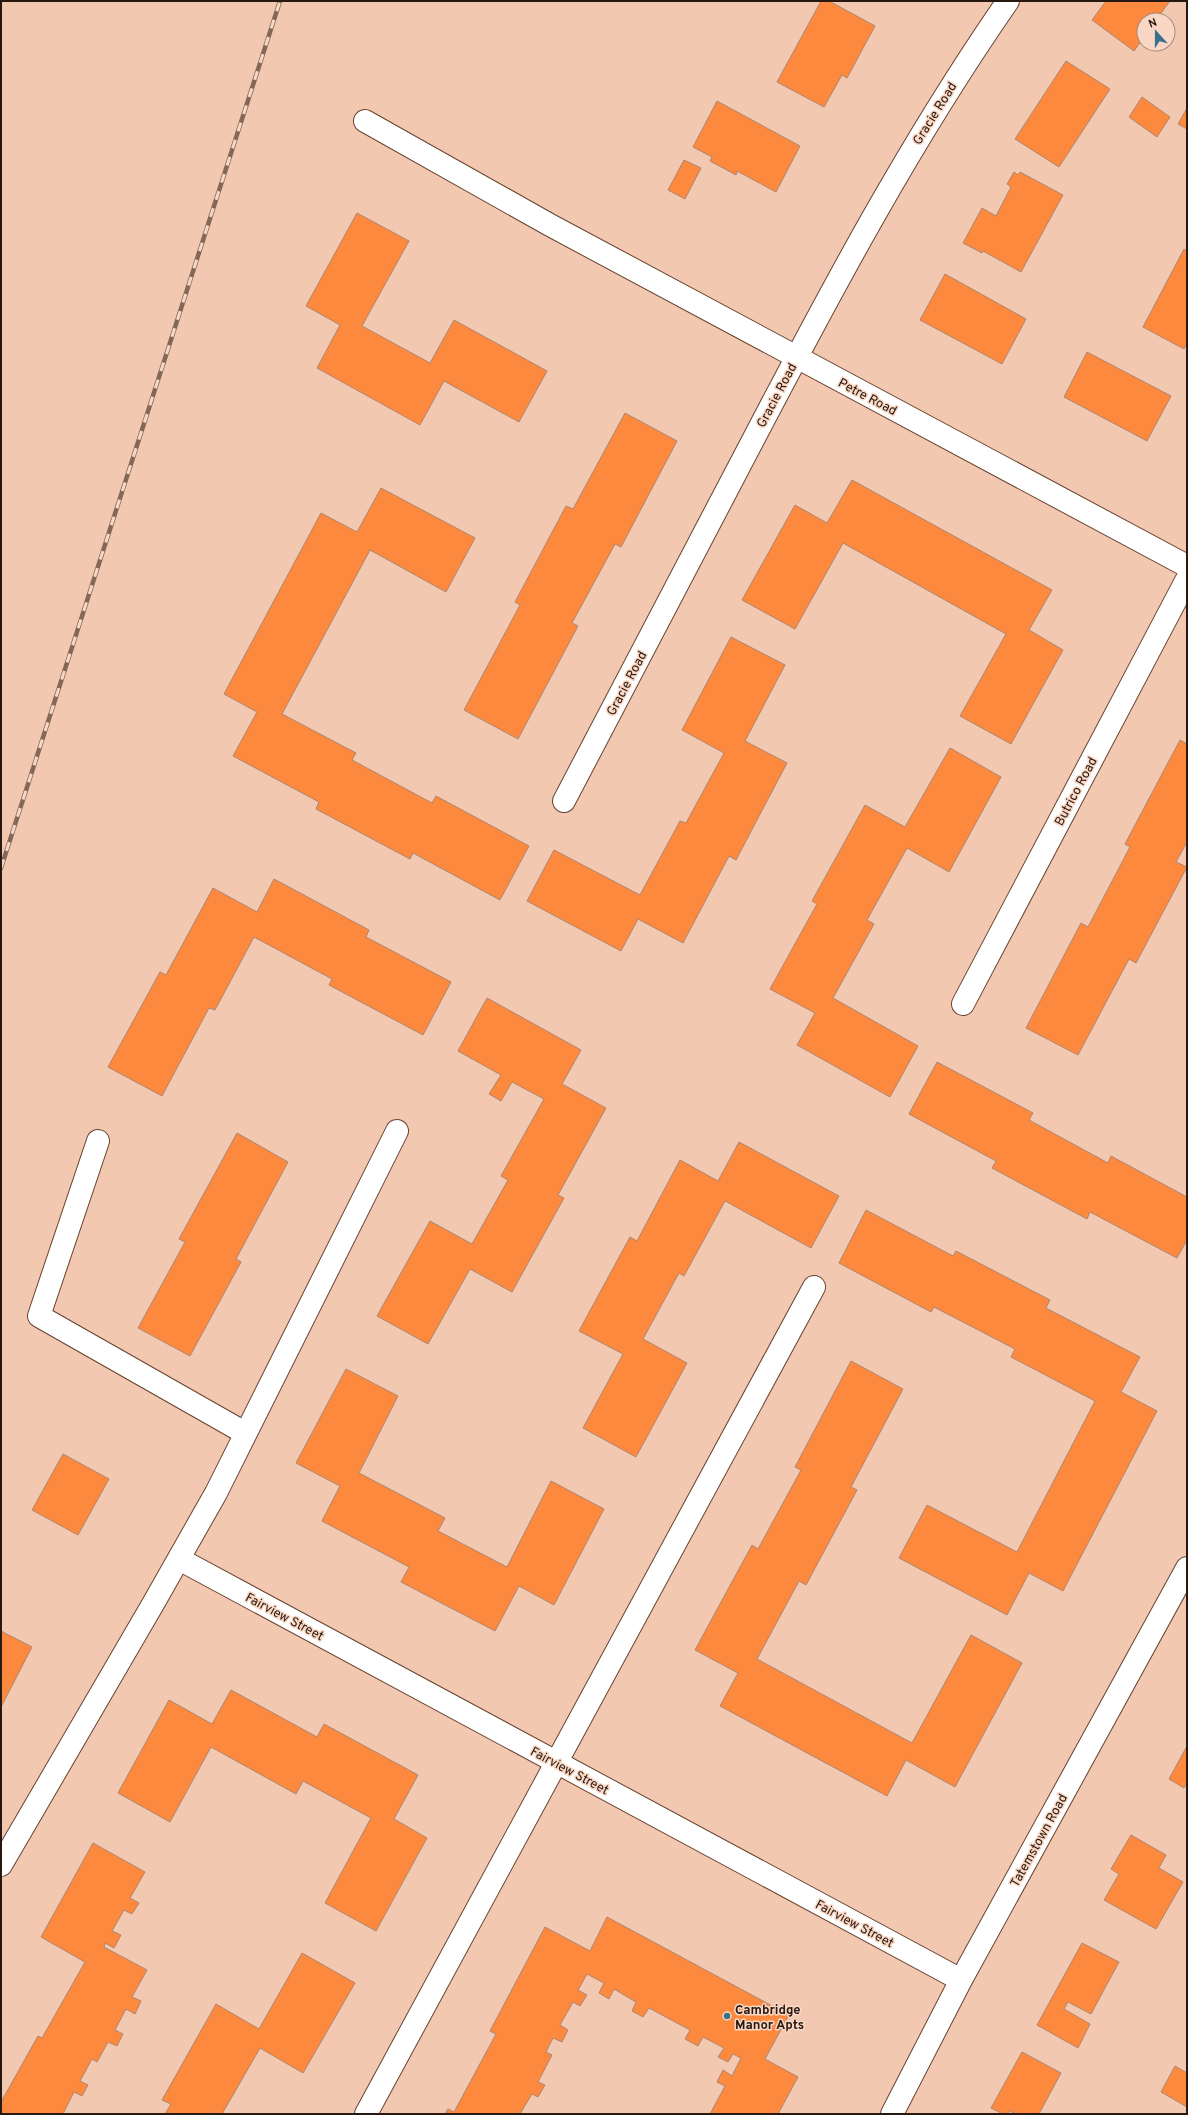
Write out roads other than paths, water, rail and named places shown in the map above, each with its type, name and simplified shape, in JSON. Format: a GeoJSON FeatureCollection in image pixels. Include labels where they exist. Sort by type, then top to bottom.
{"type":"FeatureCollection","features":[{"type":"Feature","properties":{"kind":"street","name":"Gracie Road"},"geometry":{"type":"LineString","coordinates":[[564,801],[796,358],[863,234],[918,138],[1008,1]]}},
{"type":"Feature","properties":{"kind":"street","name":"Petre Road"},"geometry":{"type":"LineString","coordinates":[[365,121],[550,225],[1187,566]]}},
{"type":"Feature","properties":{"kind":"street","name":"Butrico Road"},"geometry":{"type":"LineString","coordinates":[[963,1004],[1187,578]]}},
{"type":"Feature","properties":{"kind":"street"},"geometry":{"type":"LineString","coordinates":[[1,1865],[216,1493],[397,1130]]}},
{"type":"Feature","properties":{"kind":"street"},"geometry":{"type":"LineString","coordinates":[[98,1141],[39,1316],[245,1433]]}},
{"type":"Feature","properties":{"kind":"street"},"geometry":{"type":"LineString","coordinates":[[366,2114],[558,1763],[814,1287]]}},
{"type":"Feature","properties":{"kind":"street","name":"Fairview Street"},"geometry":{"type":"LineString","coordinates":[[179,1559],[961,1980]]}},
{"type":"Feature","properties":{"kind":"street","name":"Tatemstown Road"},"geometry":{"type":"LineString","coordinates":[[892,2114],[961,1980],[1187,1568]]}},
{"type":"Feature","properties":{"kind":"railway"},"geometry":{"type":"LineString","coordinates":[[1,868],[280,1]]}},
{"type":"Feature","properties":{"kind":"place","name":"Cambridge Manor Apts"},"geometry":{"type":"Point","coordinates":[727,2016]}}]}
